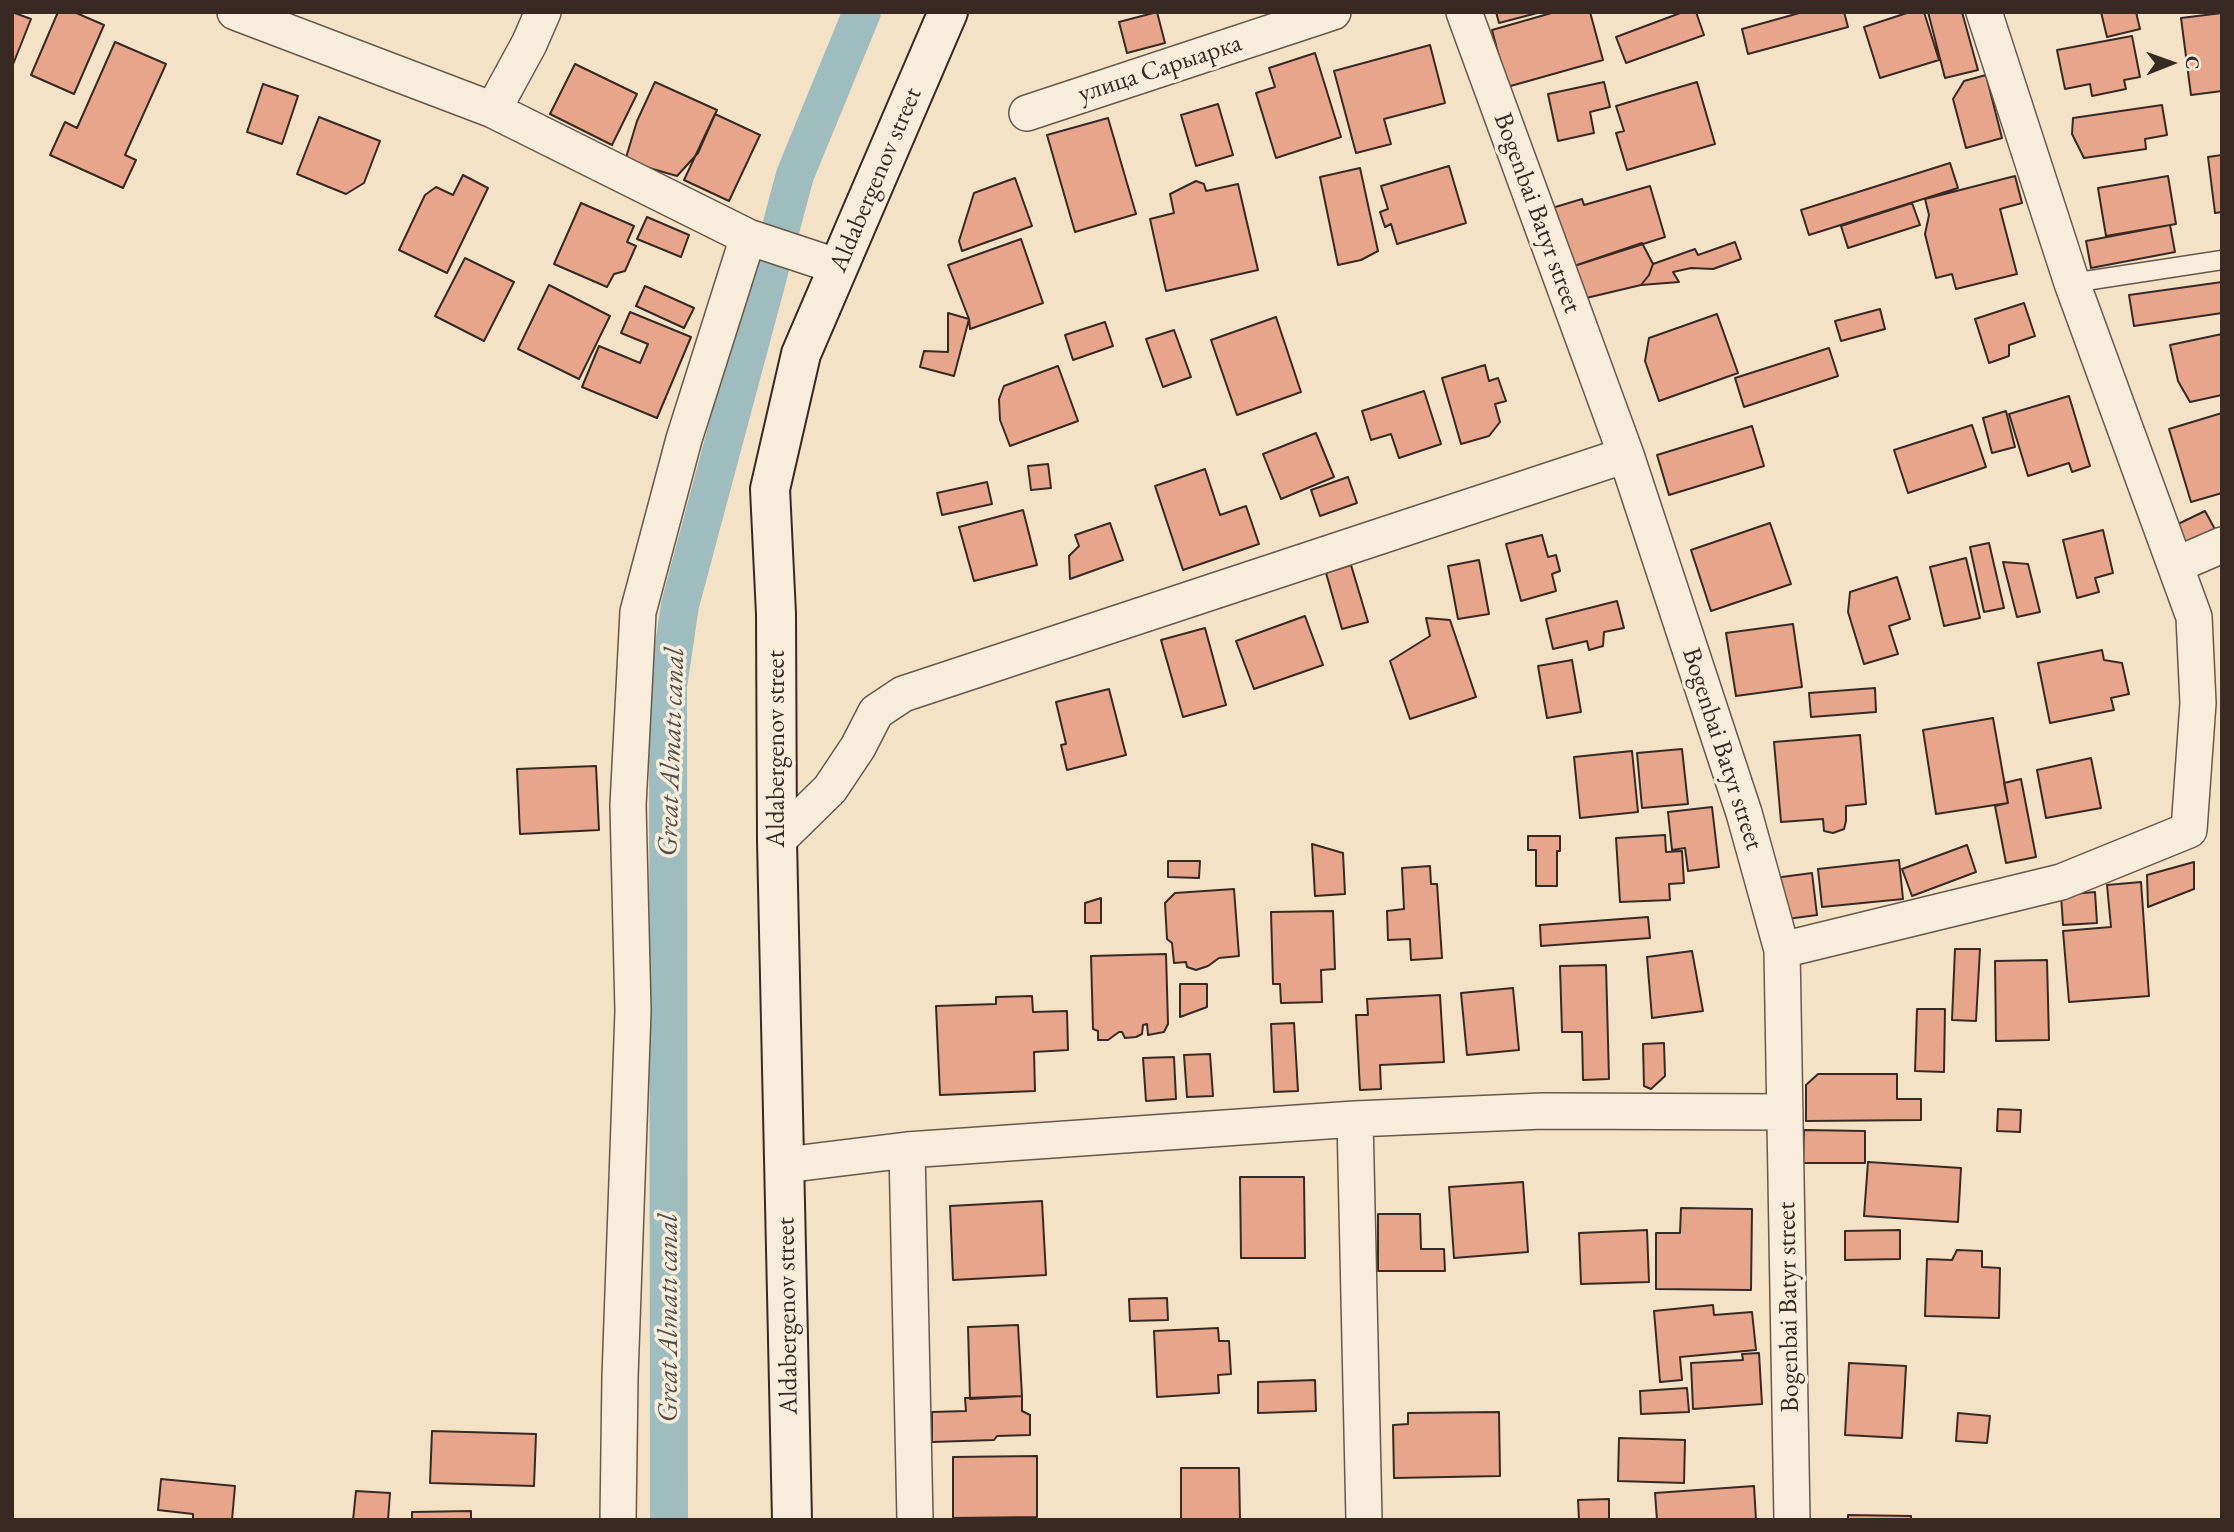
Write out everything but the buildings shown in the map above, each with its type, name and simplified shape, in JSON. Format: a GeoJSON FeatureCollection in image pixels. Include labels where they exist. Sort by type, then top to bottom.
{"type":"FeatureCollection","features":[{"type":"Feature","properties":{"kind":"main road","name":"Aldabergenov street"},"geometry":{"type":"LineString","coordinates":[[792,1520],[777,841],[776,614],[770,489],[801,354],[948,12]]}},
{"type":"Feature","properties":{"kind":"street"},"geometry":{"type":"LineString","coordinates":[[235,12],[493,110],[748,237],[839,267]]}},
{"type":"Feature","properties":{"kind":"street"},"geometry":{"type":"LineString","coordinates":[[493,110],[543,12]]}},
{"type":"Feature","properties":{"kind":"street","name":"улица Сарыарка"},"geometry":{"type":"LineString","coordinates":[[1027,113],[1333,12]]}},
{"type":"Feature","properties":{"kind":"street","name":"Bogenbai Batyr street"},"geometry":{"type":"LineString","coordinates":[[1464,12],[1626,455],[1744,813],[1782,950],[1792,1520]]}},
{"type":"Feature","properties":{"kind":"street"},"geometry":{"type":"LineString","coordinates":[[1782,950],[2061,882],[2189,830],[2198,703],[2194,617],[2072,283],[1984,12]]}},
{"type":"Feature","properties":{"kind":"street"},"geometry":{"type":"LineString","coordinates":[[618,1520],[620,1377],[634,1011],[628,805],[638,612],[684,439],[748,237]]}},
{"type":"Feature","properties":{"kind":"street"},"geometry":{"type":"LineString","coordinates":[[777,841],[830,789],[858,747],[876,712],[903,694],[1626,455]]}},
{"type":"Feature","properties":{"kind":"street"},"geometry":{"type":"LineString","coordinates":[[2176,565],[2222,545]]}},
{"type":"Feature","properties":{"kind":"street"},"geometry":{"type":"LineString","coordinates":[[785,1165],[907,1150],[1355,1119],[1543,1111],[1785,1112]]}},
{"type":"Feature","properties":{"kind":"street"},"geometry":{"type":"LineString","coordinates":[[1355,1119],[1364,1520]]}},
{"type":"Feature","properties":{"kind":"street"},"geometry":{"type":"LineString","coordinates":[[907,1150],[915,1520]]}},
{"type":"Feature","properties":{"kind":"lane"},"geometry":{"type":"LineString","coordinates":[[2072,283],[2222,260]]}},
{"type":"Feature","properties":{"kind":"waterway","name":"Great Almatı canal"},"geometry":{"type":"LineString","coordinates":[[669,1520],[668,686],[680,605],[795,175],[862,12]]}}]}
